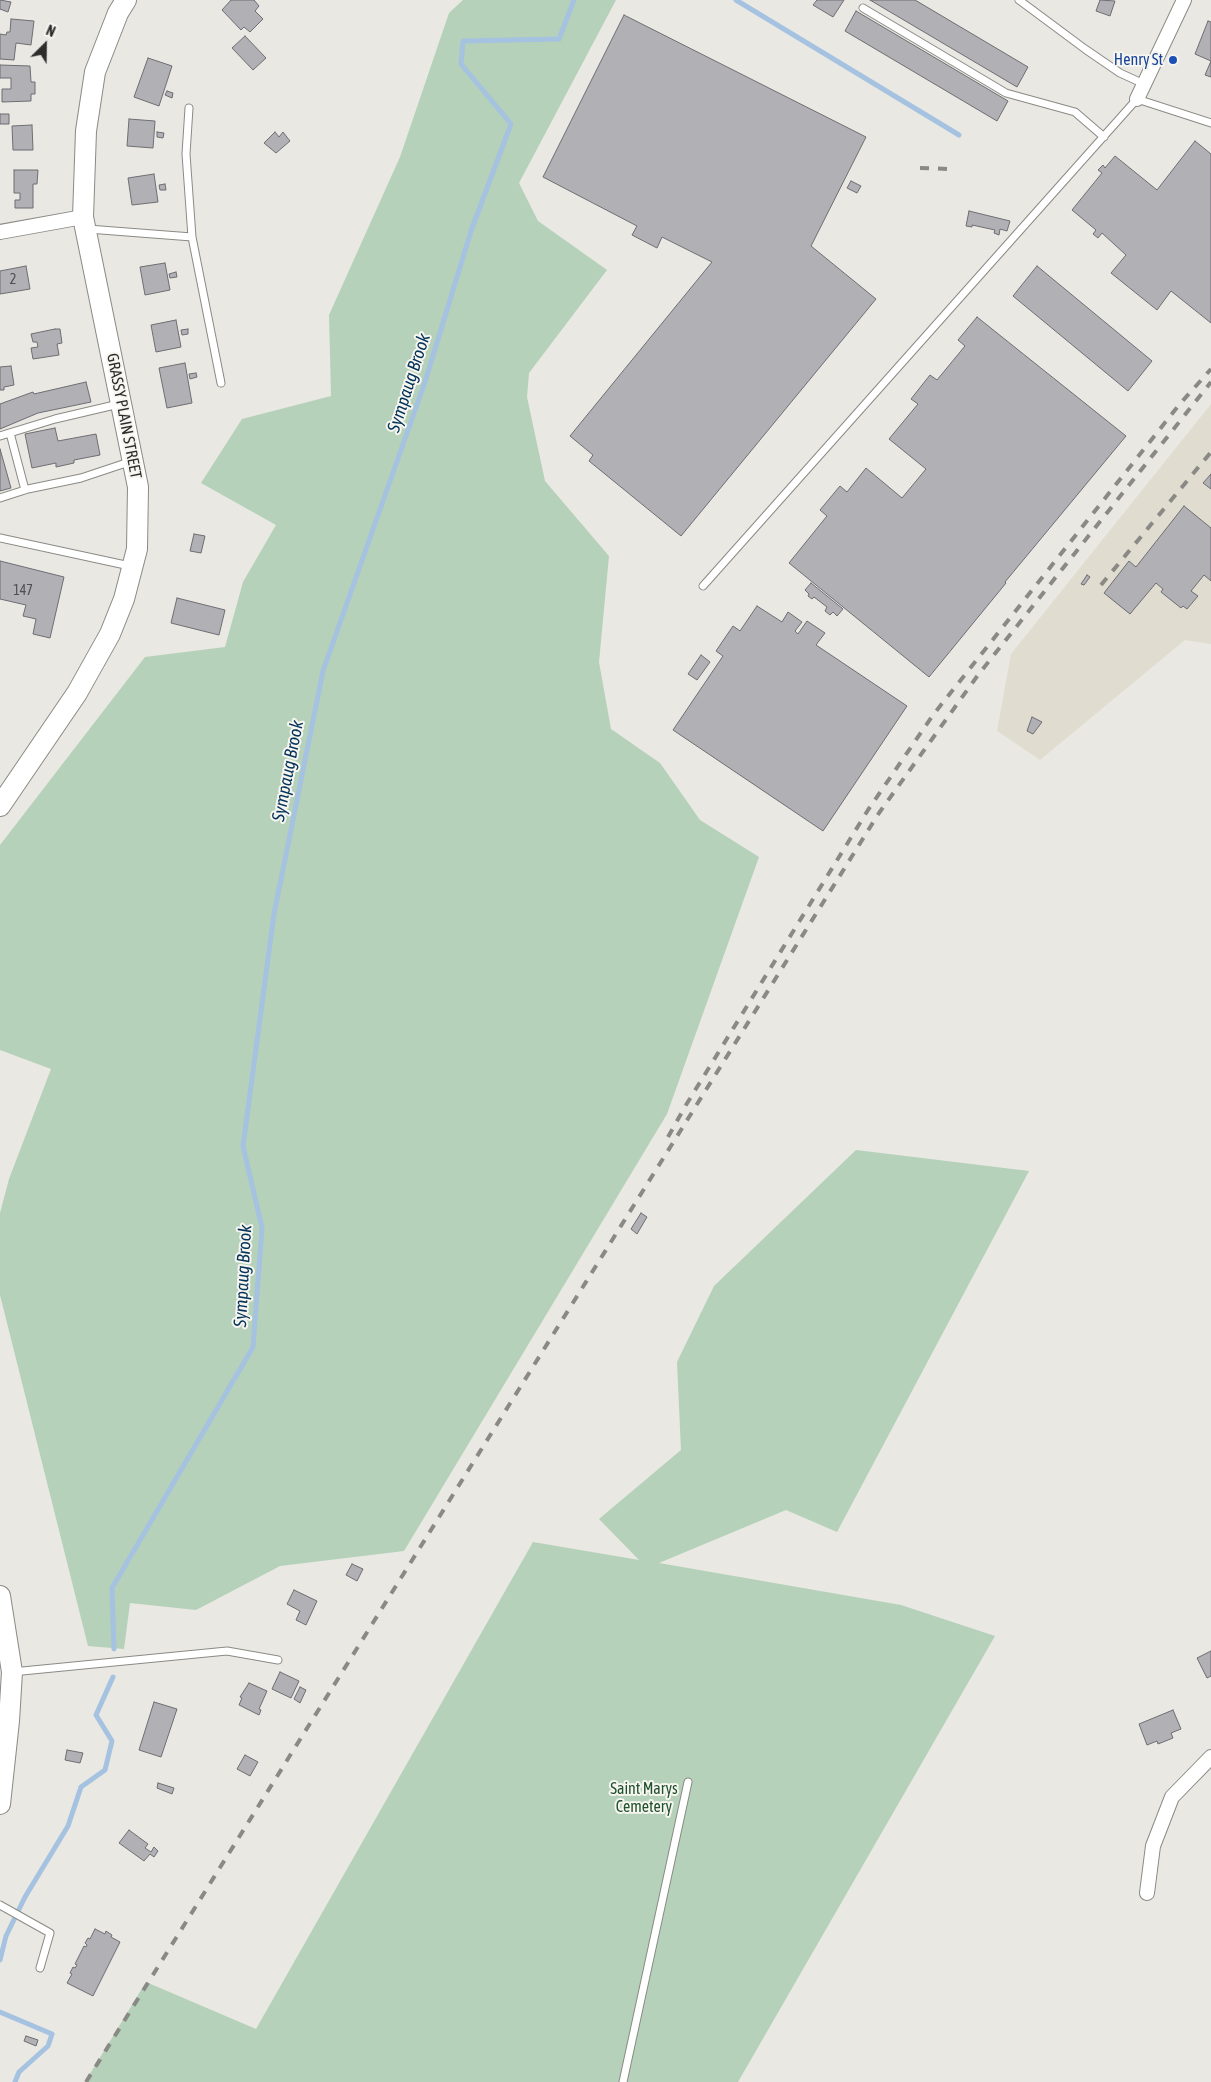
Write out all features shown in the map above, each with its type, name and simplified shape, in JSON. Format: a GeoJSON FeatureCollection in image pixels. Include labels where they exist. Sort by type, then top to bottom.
{"type":"FeatureCollection","features":[{"type":"Feature","properties":{"kind":"main road","name":"GRASSY PLAIN STREET"},"geometry":{"type":"LineString","coordinates":[[0,806],[77,693],[110,634],[124,599],[137,549],[138,487],[84,222],[86,131],[95,72],[118,13],[126,0]]}},
{"type":"Feature","properties":{"kind":"main road"},"geometry":{"type":"LineString","coordinates":[[0,1596],[12,1672],[0,1804]]}},
{"type":"Feature","properties":{"kind":"street"},"geometry":{"type":"LineString","coordinates":[[1137,99],[1184,0]]}},
{"type":"Feature","properties":{"kind":"street"},"geometry":{"type":"LineString","coordinates":[[0,232],[84,222]]}},
{"type":"Feature","properties":{"kind":"street"},"geometry":{"type":"LineString","coordinates":[[1147,1893],[1153,1846],[1172,1797],[1211,1757]]}},
{"type":"Feature","properties":{"kind":"lane"},"geometry":{"type":"LineString","coordinates":[[1019,0],[1085,50],[1120,73],[1144,84]]}},
{"type":"Feature","properties":{"kind":"lane"},"geometry":{"type":"LineString","coordinates":[[863,8],[1006,93],[1075,112],[1104,137]]}},
{"type":"Feature","properties":{"kind":"lane"},"geometry":{"type":"LineString","coordinates":[[703,586],[1137,99],[1189,118],[1211,123]]}},
{"type":"Feature","properties":{"kind":"lane"},"geometry":{"type":"LineString","coordinates":[[189,108],[186,154],[192,237],[220,383]]}},
{"type":"Feature","properties":{"kind":"lane"},"geometry":{"type":"LineString","coordinates":[[84,222],[192,237]]}},
{"type":"Feature","properties":{"kind":"lane"},"geometry":{"type":"LineString","coordinates":[[0,436],[55,419],[122,403]]}},
{"type":"Feature","properties":{"kind":"lane"},"geometry":{"type":"LineString","coordinates":[[10,433],[25,490]]}},
{"type":"Feature","properties":{"kind":"lane"},"geometry":{"type":"LineString","coordinates":[[0,498],[25,490],[81,478],[133,461]]}},
{"type":"Feature","properties":{"kind":"lane"},"geometry":{"type":"LineString","coordinates":[[0,538],[132,567]]}},
{"type":"Feature","properties":{"kind":"lane"},"geometry":{"type":"LineString","coordinates":[[12,1672],[227,1651],[278,1660]]}},
{"type":"Feature","properties":{"kind":"lane"},"geometry":{"type":"LineString","coordinates":[[623,2082],[688,1782]]}},
{"type":"Feature","properties":{"kind":"lane"},"geometry":{"type":"LineString","coordinates":[[0,1905],[26,1918],[50,1934],[40,1968]]}},
{"type":"Feature","properties":{"kind":"shaded area"},"geometry":{"type":"Polygon","coordinates":[[[1211,404],[1211,644],[1185,640],[1040,760],[997,731],[1011,654],[1211,404]]]}},
{"type":"Feature","properties":{"kind":"green space"},"geometry":{"type":"Polygon","coordinates":[[[463,0],[616,0],[519,183],[538,221],[607,270],[529,373],[527,397],[545,481],[609,556],[599,662],[611,729],[660,763],[700,820],[759,857],[667,1114],[404,1551],[280,1566],[196,1610],[130,1603],[124,1649],[88,1646],[0,1295],[0,1213],[9,1179],[51,1069],[0,1050],[0,845],[145,657],[225,647],[243,582],[276,525],[201,483],[242,419],[331,396],[329,315],[400,157],[449,13],[463,0]]]}},
{"type":"Feature","properties":{"kind":"green space","name":"Saint Marys Cemetery"},"geometry":{"type":"Polygon","coordinates":[[[856,1150],[1029,1171],[837,1532],[786,1510],[659,1563],[901,1605],[995,1636],[738,2082],[85,2082],[146,1982],[256,2029],[533,1542],[639,1560],[599,1519],[681,1450],[677,1362],[714,1286],[856,1150]]]}},
{"type":"Feature","properties":{"kind":"building"},"geometry":{"type":"Polygon","coordinates":[[[0,0],[11,2],[8,12],[0,9],[0,0]]]}},
{"type":"Feature","properties":{"kind":"building"},"geometry":{"type":"Polygon","coordinates":[[[231,0],[254,0],[259,6],[255,11],[263,19],[250,32],[244,27],[241,30],[222,10],[231,0]]]}},
{"type":"Feature","properties":{"kind":"building"},"geometry":{"type":"Polygon","coordinates":[[[817,0],[844,0],[833,17],[813,5],[817,0]]]}},
{"type":"Feature","properties":{"kind":"building"},"geometry":{"type":"Polygon","coordinates":[[[870,0],[915,0],[1028,67],[1017,87],[870,0]]]}},
{"type":"Feature","properties":{"kind":"building"},"geometry":{"type":"Polygon","coordinates":[[[1100,0],[1115,1],[1110,16],[1096,11],[1100,0]]]}},
{"type":"Feature","properties":{"kind":"building"},"geometry":{"type":"Polygon","coordinates":[[[856,11],[1008,101],[997,121],[845,31],[856,11]]]}},
{"type":"Feature","properties":{"kind":"building"},"geometry":{"type":"Polygon","coordinates":[[[624,15],[866,137],[811,246],[876,299],[681,536],[589,461],[593,455],[570,436],[712,262],[662,237],[657,248],[632,235],[637,226],[543,177],[624,15]]]}},
{"type":"Feature","properties":{"kind":"building"},"geometry":{"type":"Polygon","coordinates":[[[11,19],[34,21],[31,45],[16,43],[14,60],[0,59],[0,34],[6,35],[7,32],[10,32],[11,19]]]}},
{"type":"Feature","properties":{"kind":"building"},"geometry":{"type":"Polygon","coordinates":[[[1208,21],[1211,22],[1211,61],[1195,54],[1208,21]]]}},
{"type":"Feature","properties":{"kind":"building"},"geometry":{"type":"Polygon","coordinates":[[[245,36],[266,58],[253,70],[232,48],[245,36]]]}},
{"type":"Feature","properties":{"kind":"building"},"geometry":{"type":"Polygon","coordinates":[[[148,58],[172,66],[159,106],[134,97],[148,58]]]}},
{"type":"Feature","properties":{"kind":"building"},"geometry":{"type":"Polygon","coordinates":[[[1211,61],[1211,77],[1205,75],[1211,61]]]}},
{"type":"Feature","properties":{"kind":"building"},"geometry":{"type":"Polygon","coordinates":[[[0,65],[30,66],[31,82],[35,82],[35,94],[31,94],[31,101],[2,102],[2,89],[11,89],[11,78],[0,78],[0,65]]]}},
{"type":"Feature","properties":{"kind":"building"},"geometry":{"type":"Polygon","coordinates":[[[167,91],[173,93],[172,98],[165,95],[167,91]]]}},
{"type":"Feature","properties":{"kind":"building"},"geometry":{"type":"Polygon","coordinates":[[[0,114],[9,114],[9,124],[0,124],[0,114]]]}},
{"type":"Feature","properties":{"kind":"building"},"geometry":{"type":"Polygon","coordinates":[[[129,119],[155,121],[153,148],[127,146],[129,119]]]}},
{"type":"Feature","properties":{"kind":"building"},"geometry":{"type":"Polygon","coordinates":[[[32,125],[33,150],[13,150],[12,126],[32,125]]]}},
{"type":"Feature","properties":{"kind":"building"},"geometry":{"type":"Polygon","coordinates":[[[157,132],[164,133],[163,138],[157,137],[157,132]]]}},
{"type":"Feature","properties":{"kind":"building"},"geometry":{"type":"Polygon","coordinates":[[[275,132],[279,137],[283,132],[290,141],[276,153],[264,143],[275,132]]]}},
{"type":"Feature","properties":{"kind":"building"},"geometry":{"type":"Polygon","coordinates":[[[1195,141],[1211,154],[1211,323],[1171,291],[1157,310],[1111,273],[1126,255],[1102,233],[1098,238],[1093,234],[1096,230],[1072,210],[1102,173],[1098,170],[1103,165],[1105,168],[1115,156],[1157,190],[1195,141]]]}},
{"type":"Feature","properties":{"kind":"building"},"geometry":{"type":"Polygon","coordinates":[[[14,170],[38,170],[37,184],[33,184],[33,208],[15,208],[15,200],[20,200],[20,193],[14,193],[14,170]]]}},
{"type":"Feature","properties":{"kind":"building"},"geometry":{"type":"Polygon","coordinates":[[[154,174],[158,202],[132,205],[128,178],[154,174]]]}},
{"type":"Feature","properties":{"kind":"building"},"geometry":{"type":"Polygon","coordinates":[[[851,181],[861,186],[857,193],[847,188],[851,181]]]}},
{"type":"Feature","properties":{"kind":"building"},"geometry":{"type":"Polygon","coordinates":[[[165,184],[166,190],[160,190],[159,185],[165,184]]]}},
{"type":"Feature","properties":{"kind":"building"},"geometry":{"type":"Polygon","coordinates":[[[969,211],[1010,221],[1007,231],[1000,229],[999,235],[994,233],[995,230],[972,225],[972,227],[966,226],[969,211]]]}},
{"type":"Feature","properties":{"kind":"building"},"geometry":{"type":"Polygon","coordinates":[[[165,263],[170,290],[145,295],[140,267],[165,263]]]}},
{"type":"Feature","properties":{"kind":"building"},"geometry":{"type":"Polygon","coordinates":[[[26,266],[30,289],[0,294],[0,271],[26,266]]]}},
{"type":"Feature","properties":{"kind":"building"},"geometry":{"type":"Polygon","coordinates":[[[1037,266],[1152,361],[1128,391],[1013,296],[1037,266]]]}},
{"type":"Feature","properties":{"kind":"building"},"geometry":{"type":"Polygon","coordinates":[[[176,272],[177,277],[170,278],[169,274],[176,272]]]}},
{"type":"Feature","properties":{"kind":"building"},"geometry":{"type":"Polygon","coordinates":[[[977,317],[1126,436],[929,677],[789,563],[827,516],[820,510],[840,486],[847,492],[866,468],[902,498],[926,469],[889,439],[918,404],[911,399],[930,375],[937,380],[965,346],[958,340],[977,317]]]}},
{"type":"Feature","properties":{"kind":"building"},"geometry":{"type":"Polygon","coordinates":[[[176,320],[181,347],[156,352],[151,325],[176,320]]]}},
{"type":"Feature","properties":{"kind":"building"},"geometry":{"type":"Polygon","coordinates":[[[60,329],[62,343],[57,344],[59,355],[33,359],[31,348],[38,347],[37,342],[33,342],[31,334],[60,329]]]}},
{"type":"Feature","properties":{"kind":"building"},"geometry":{"type":"Polygon","coordinates":[[[188,329],[188,334],[182,335],[181,330],[188,329]]]}},
{"type":"Feature","properties":{"kind":"building"},"geometry":{"type":"Polygon","coordinates":[[[185,363],[192,403],[167,408],[159,368],[185,363]]]}},
{"type":"Feature","properties":{"kind":"building"},"geometry":{"type":"Polygon","coordinates":[[[11,366],[14,385],[0,390],[0,367],[11,366]]]}},
{"type":"Feature","properties":{"kind":"building"},"geometry":{"type":"Polygon","coordinates":[[[196,373],[197,377],[190,379],[189,374],[196,373]]]}},
{"type":"Feature","properties":{"kind":"building"},"geometry":{"type":"Polygon","coordinates":[[[86,382],[91,402],[38,413],[0,429],[0,404],[33,392],[34,394],[86,382]]]}},
{"type":"Feature","properties":{"kind":"building"},"geometry":{"type":"Polygon","coordinates":[[[55,428],[58,441],[96,434],[100,455],[74,460],[74,463],[56,467],[56,463],[32,468],[25,434],[55,428]]]}},
{"type":"Feature","properties":{"kind":"building"},"geometry":{"type":"Polygon","coordinates":[[[0,449],[11,488],[0,491],[0,449]]]}},
{"type":"Feature","properties":{"kind":"building"},"geometry":{"type":"Polygon","coordinates":[[[1211,474],[1211,489],[1203,483],[1211,474]]]}},
{"type":"Feature","properties":{"kind":"building"},"geometry":{"type":"Polygon","coordinates":[[[1184,506],[1211,528],[1211,581],[1204,575],[1191,591],[1198,596],[1187,609],[1183,606],[1181,608],[1161,592],[1163,589],[1156,583],[1130,614],[1104,593],[1129,561],[1136,567],[1184,506]]]}},
{"type":"Feature","properties":{"kind":"building"},"geometry":{"type":"Polygon","coordinates":[[[194,534],[205,536],[201,553],[190,551],[194,534]]]}},
{"type":"Feature","properties":{"kind":"building"},"geometry":{"type":"Polygon","coordinates":[[[0,561],[64,577],[50,638],[33,634],[36,619],[23,616],[26,605],[0,599],[0,561]]]}},
{"type":"Feature","properties":{"kind":"building"},"geometry":{"type":"Polygon","coordinates":[[[1087,575],[1090,577],[1084,585],[1081,584],[1087,575]]]}},
{"type":"Feature","properties":{"kind":"building"},"geometry":{"type":"Polygon","coordinates":[[[811,583],[843,609],[837,616],[833,612],[830,615],[825,611],[827,607],[814,597],[812,599],[808,596],[809,594],[805,590],[811,583]]]}},
{"type":"Feature","properties":{"kind":"building"},"geometry":{"type":"Polygon","coordinates":[[[177,598],[225,610],[219,635],[171,623],[177,598]]]}},
{"type":"Feature","properties":{"kind":"building"},"geometry":{"type":"Polygon","coordinates":[[[757,606],[782,622],[788,612],[802,622],[795,631],[798,634],[807,621],[825,633],[816,645],[907,706],[823,831],[673,730],[723,656],[716,651],[733,626],[740,631],[757,606]]]}},
{"type":"Feature","properties":{"kind":"building"},"geometry":{"type":"Polygon","coordinates":[[[701,655],[710,662],[697,680],[688,674],[701,655]]]}},
{"type":"Feature","properties":{"kind":"building"},"geometry":{"type":"Polygon","coordinates":[[[1032,717],[1042,722],[1033,734],[1027,731],[1032,717]]]}},
{"type":"Feature","properties":{"kind":"building"},"geometry":{"type":"Polygon","coordinates":[[[641,1213],[647,1217],[637,1234],[631,1229],[641,1213]]]}},
{"type":"Feature","properties":{"kind":"building"},"geometry":{"type":"Polygon","coordinates":[[[352,1564],[363,1569],[357,1581],[346,1575],[352,1564]]]}},
{"type":"Feature","properties":{"kind":"building"},"geometry":{"type":"Polygon","coordinates":[[[294,1590],[317,1601],[306,1625],[296,1620],[300,1611],[287,1604],[294,1590]]]}},
{"type":"Feature","properties":{"kind":"building"},"geometry":{"type":"Polygon","coordinates":[[[1211,1651],[1211,1676],[1207,1678],[1197,1658],[1211,1651]]]}},
{"type":"Feature","properties":{"kind":"building"},"geometry":{"type":"Polygon","coordinates":[[[280,1672],[299,1681],[291,1698],[272,1689],[280,1672]]]}},
{"type":"Feature","properties":{"kind":"building"},"geometry":{"type":"Polygon","coordinates":[[[249,1683],[267,1691],[259,1709],[261,1710],[259,1715],[239,1705],[242,1698],[240,1697],[249,1683]]]}},
{"type":"Feature","properties":{"kind":"building"},"geometry":{"type":"Polygon","coordinates":[[[300,1687],[306,1690],[300,1703],[294,1699],[300,1687]]]}},
{"type":"Feature","properties":{"kind":"building"},"geometry":{"type":"Polygon","coordinates":[[[154,1702],[177,1709],[161,1757],[139,1750],[154,1702]]]}},
{"type":"Feature","properties":{"kind":"building"},"geometry":{"type":"Polygon","coordinates":[[[1173,1710],[1181,1729],[1171,1733],[1173,1738],[1158,1744],[1157,1741],[1147,1745],[1139,1724],[1173,1710]]]}},
{"type":"Feature","properties":{"kind":"building"},"geometry":{"type":"Polygon","coordinates":[[[67,1750],[83,1753],[80,1763],[65,1760],[67,1750]]]}},
{"type":"Feature","properties":{"kind":"building"},"geometry":{"type":"Polygon","coordinates":[[[245,1755],[258,1762],[250,1776],[237,1769],[245,1755]]]}},
{"type":"Feature","properties":{"kind":"building"},"geometry":{"type":"Polygon","coordinates":[[[158,1783],[174,1788],[172,1794],[157,1788],[158,1783]]]}},
{"type":"Feature","properties":{"kind":"building"},"geometry":{"type":"Polygon","coordinates":[[[129,1830],[148,1844],[145,1848],[151,1852],[154,1847],[158,1851],[154,1857],[150,1854],[144,1861],[119,1843],[129,1830]]]}},
{"type":"Feature","properties":{"kind":"building"},"geometry":{"type":"Polygon","coordinates":[[[95,1929],[105,1934],[106,1931],[112,1935],[111,1937],[120,1942],[93,1996],[67,1983],[72,1974],[70,1973],[73,1967],[75,1968],[77,1965],[75,1964],[84,1946],[86,1947],[87,1945],[85,1943],[88,1938],[90,1939],[95,1929]]]}},
{"type":"Feature","properties":{"kind":"building"},"geometry":{"type":"Polygon","coordinates":[[[26,2036],[38,2040],[36,2046],[24,2041],[26,2036]]]}},
{"type":"Feature","properties":{"kind":"waterway","name":"Sympaug Brook"},"geometry":{"type":"LineString","coordinates":[[114,1649],[112,1588],[253,1347],[262,1228],[243,1146],[274,914],[323,671],[425,382],[471,231],[511,124],[461,64],[463,41],[559,39],[574,0]]}},
{"type":"Feature","properties":{"kind":"waterway"},"geometry":{"type":"LineString","coordinates":[[736,0],[959,135]]}},
{"type":"Feature","properties":{"kind":"waterway","name":"Sympaug Brook"},"geometry":{"type":"LineString","coordinates":[[0,1960],[6,1936],[25,1897],[68,1826],[81,1787],[105,1770],[112,1741],[96,1715],[113,1677]]}},
{"type":"Feature","properties":{"kind":"waterway","name":"Sympaug Brook"},"geometry":{"type":"LineString","coordinates":[[0,2012],[52,2034],[48,2046],[19,2072],[15,2082]]}},
{"type":"Feature","properties":{"kind":"railway"},"geometry":{"type":"LineString","coordinates":[[920,168],[949,169]]}},
{"type":"Feature","properties":{"kind":"railway"},"geometry":{"type":"LineString","coordinates":[[668,1137],[868,810],[933,715],[1179,405],[1211,369]]}},
{"type":"Feature","properties":{"kind":"railway"},"geometry":{"type":"LineString","coordinates":[[86,2082],[879,813],[978,675],[1211,382]]}},
{"type":"Feature","properties":{"kind":"railway"},"geometry":{"type":"LineString","coordinates":[[1101,585],[1211,452]]}},
{"type":"Feature","properties":{"kind":"place","name":"Henry St"},"geometry":{"type":"Point","coordinates":[1173,60]}}]}
